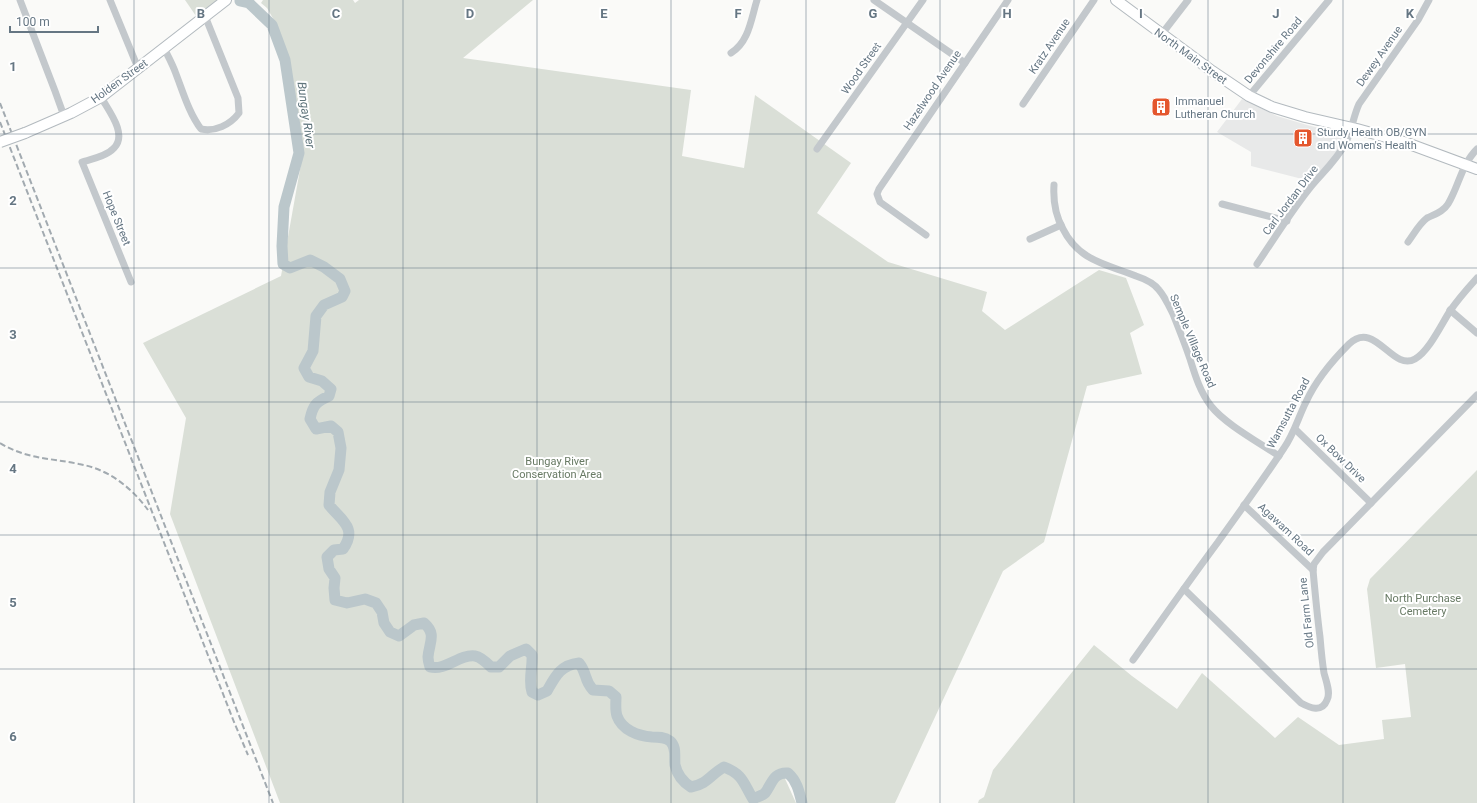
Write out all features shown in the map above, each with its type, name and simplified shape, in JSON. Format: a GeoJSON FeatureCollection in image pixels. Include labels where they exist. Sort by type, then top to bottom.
{"type":"FeatureCollection","features":[{"type":"Feature","properties":{"kind":"main road","name":"Holden Street"},"geometry":{"type":"LineString","coordinates":[[0,142],[64,116],[101,97],[226,0]]}},
{"type":"Feature","properties":{"kind":"main road","name":"North Main Street"},"geometry":{"type":"LineString","coordinates":[[1116,0],[1161,35],[1232,85],[1249,96],[1272,107],[1305,117],[1351,127],[1404,142],[1477,169]]}},
{"type":"Feature","properties":{"kind":"street"},"geometry":{"type":"LineString","coordinates":[[20,0],[56,90],[64,116]]}},
{"type":"Feature","properties":{"kind":"street"},"geometry":{"type":"LineString","coordinates":[[110,0],[138,68]]}},
{"type":"Feature","properties":{"kind":"street"},"geometry":{"type":"LineString","coordinates":[[730,53],[742,44],[746,36],[757,0]]}},
{"type":"Feature","properties":{"kind":"street"},"geometry":{"type":"LineString","coordinates":[[874,0],[965,63]]}},
{"type":"Feature","properties":{"kind":"street","name":"Wood Street"},"geometry":{"type":"LineString","coordinates":[[817,149],[923,0]]}},
{"type":"Feature","properties":{"kind":"street","name":"Hazelwood Avenue"},"geometry":{"type":"LineString","coordinates":[[926,235],[884,206],[878,199],[877,194],[880,185],[1008,0]]}},
{"type":"Feature","properties":{"kind":"street","name":"Kratz Avenue"},"geometry":{"type":"LineString","coordinates":[[1023,104],[1094,0]]}},
{"type":"Feature","properties":{"kind":"street"},"geometry":{"type":"LineString","coordinates":[[1161,35],[1188,0]]}},
{"type":"Feature","properties":{"kind":"street","name":"Devonshire Road"},"geometry":{"type":"LineString","coordinates":[[1249,96],[1329,0]]}},
{"type":"Feature","properties":{"kind":"street","name":"Dewey Avenue"},"geometry":{"type":"LineString","coordinates":[[1351,127],[1359,104],[1418,20],[1429,0]]}},
{"type":"Feature","properties":{"kind":"street"},"geometry":{"type":"LineString","coordinates":[[164,48],[176,72],[186,100],[201,129],[216,129],[235,119],[239,113],[238,98],[205,16]]}},
{"type":"Feature","properties":{"kind":"street","name":"Hope Street"},"geometry":{"type":"LineString","coordinates":[[101,97],[119,131],[118,140],[114,148],[106,154],[82,162],[131,282]]}},
{"type":"Feature","properties":{"kind":"street","name":"Carl Jordan Drive"},"geometry":{"type":"LineString","coordinates":[[1257,264],[1309,190],[1331,164],[1349,136],[1351,127]]}},
{"type":"Feature","properties":{"kind":"street"},"geometry":{"type":"LineString","coordinates":[[1408,242],[1427,218],[1442,210],[1447,204],[1465,164],[1469,157],[1477,149]]}},
{"type":"Feature","properties":{"kind":"street","name":"Semple Village Road"},"geometry":{"type":"LineString","coordinates":[[1054,185],[1053,199],[1061,225],[1068,240],[1082,254],[1098,263],[1147,280],[1159,290],[1168,304],[1200,389],[1210,406],[1228,421],[1279,456]]}},
{"type":"Feature","properties":{"kind":"street"},"geometry":{"type":"LineString","coordinates":[[1222,204],[1287,221]]}},
{"type":"Feature","properties":{"kind":"street"},"geometry":{"type":"LineString","coordinates":[[1030,239],[1061,225]]}},
{"type":"Feature","properties":{"kind":"street","name":"Wamsutta Road"},"geometry":{"type":"LineString","coordinates":[[1133,660],[1279,456],[1295,429],[1311,391],[1322,375],[1351,342],[1358,339],[1369,338],[1398,358],[1410,361],[1416,359],[1425,350],[1463,292],[1477,278]]}},
{"type":"Feature","properties":{"kind":"street"},"geometry":{"type":"LineString","coordinates":[[1450,310],[1477,334]]}},
{"type":"Feature","properties":{"kind":"street","name":"Old Farm Lane"},"geometry":{"type":"LineString","coordinates":[[1184,589],[1301,703],[1316,709],[1325,705],[1328,696],[1313,570],[1314,564],[1371,503],[1477,395]]}},
{"type":"Feature","properties":{"kind":"street","name":"Ox Bow Drive"},"geometry":{"type":"LineString","coordinates":[[1295,429],[1371,503]]}},
{"type":"Feature","properties":{"kind":"street","name":"Agawam Road"},"geometry":{"type":"LineString","coordinates":[[1244,505],[1313,570]]}},
{"type":"Feature","properties":{"kind":"shaded area"},"geometry":{"type":"Polygon","coordinates":[[[1242,99],[1277,116],[1336,132],[1340,137],[1342,137],[1342,142],[1330,161],[1310,181],[1251,166],[1251,152],[1217,132],[1242,99]]]}},
{"type":"Feature","properties":{"kind":"green space"},"geometry":{"type":"Polygon","coordinates":[[[185,0],[217,0],[196,16],[185,0]]]}},
{"type":"Feature","properties":{"kind":"green space","name":"Bungay River Conservation Area"},"geometry":{"type":"Polygon","coordinates":[[[263,0],[353,0],[355,3],[359,0],[533,0],[463,58],[691,90],[682,156],[744,168],[755,95],[851,163],[817,213],[888,262],[987,292],[982,311],[1005,330],[1099,270],[1126,278],[1144,325],[1130,333],[1142,374],[1087,386],[1044,542],[1003,571],[895,803],[802,803],[799,790],[794,779],[788,773],[782,772],[796,803],[280,803],[170,514],[186,418],[143,343],[281,276],[301,164],[285,60],[278,27],[267,8],[261,3],[263,0]]]}},
{"type":"Feature","properties":{"kind":"green space","name":"North Purchase Cemetery"},"geometry":{"type":"Polygon","coordinates":[[[1477,470],[1477,803],[978,803],[979,800],[984,797],[993,770],[1094,645],[1132,676],[1177,709],[1202,673],[1275,738],[1298,717],[1339,745],[1384,739],[1382,720],[1411,717],[1405,664],[1376,668],[1367,589],[1370,579],[1477,470]]]}},
{"type":"Feature","properties":{"kind":"waterway","name":"Bungay River"},"geometry":{"type":"LineString","coordinates":[[240,1],[249,3],[272,25],[285,60],[299,153],[284,207],[282,246],[283,264],[290,268],[310,260],[324,267],[340,279],[345,291],[342,297],[324,305],[316,316],[313,351],[304,368],[309,377],[322,381],[331,389],[329,396],[316,404],[312,410],[310,419],[316,429],[331,426],[338,432],[341,448],[339,470],[330,492],[329,505],[343,520],[349,535],[343,549],[334,550],[327,557],[329,569],[335,578],[335,600],[347,603],[365,599],[376,603],[382,612],[384,623],[390,632],[399,636],[414,625],[424,623],[428,627],[431,635],[428,657],[430,667],[442,667],[463,657],[469,656],[475,656],[482,659],[491,667],[499,667],[510,656],[526,649],[532,655],[530,683],[532,692],[538,695],[547,691],[559,672],[567,666],[579,663],[584,670],[588,683],[593,690],[609,691],[616,697],[617,716],[619,721],[627,729],[636,734],[666,739],[672,743],[674,746],[677,772],[691,787],[702,784],[724,767],[739,776],[753,799],[765,793],[779,774],[788,773],[796,783],[802,803]]}},
{"type":"Feature","properties":{"kind":"railway"},"geometry":{"type":"LineString","coordinates":[[0,103],[273,803]]}},
{"type":"Feature","properties":{"kind":"railway"},"geometry":{"type":"LineString","coordinates":[[0,122],[248,755]]}},
{"type":"Feature","properties":{"kind":"railway"},"geometry":{"type":"LineString","coordinates":[[0,443],[29,455],[90,466],[100,470],[118,480],[134,494],[148,510]]}},
{"type":"Feature","properties":{"kind":"place","name":"Immanuel Lutheran Church"},"geometry":{"type":"Point","coordinates":[1161,107]}},
{"type":"Feature","properties":{"kind":"place","name":"Sturdy Health OB/GYN and Women's Health"},"geometry":{"type":"Point","coordinates":[1303,138]}}]}
